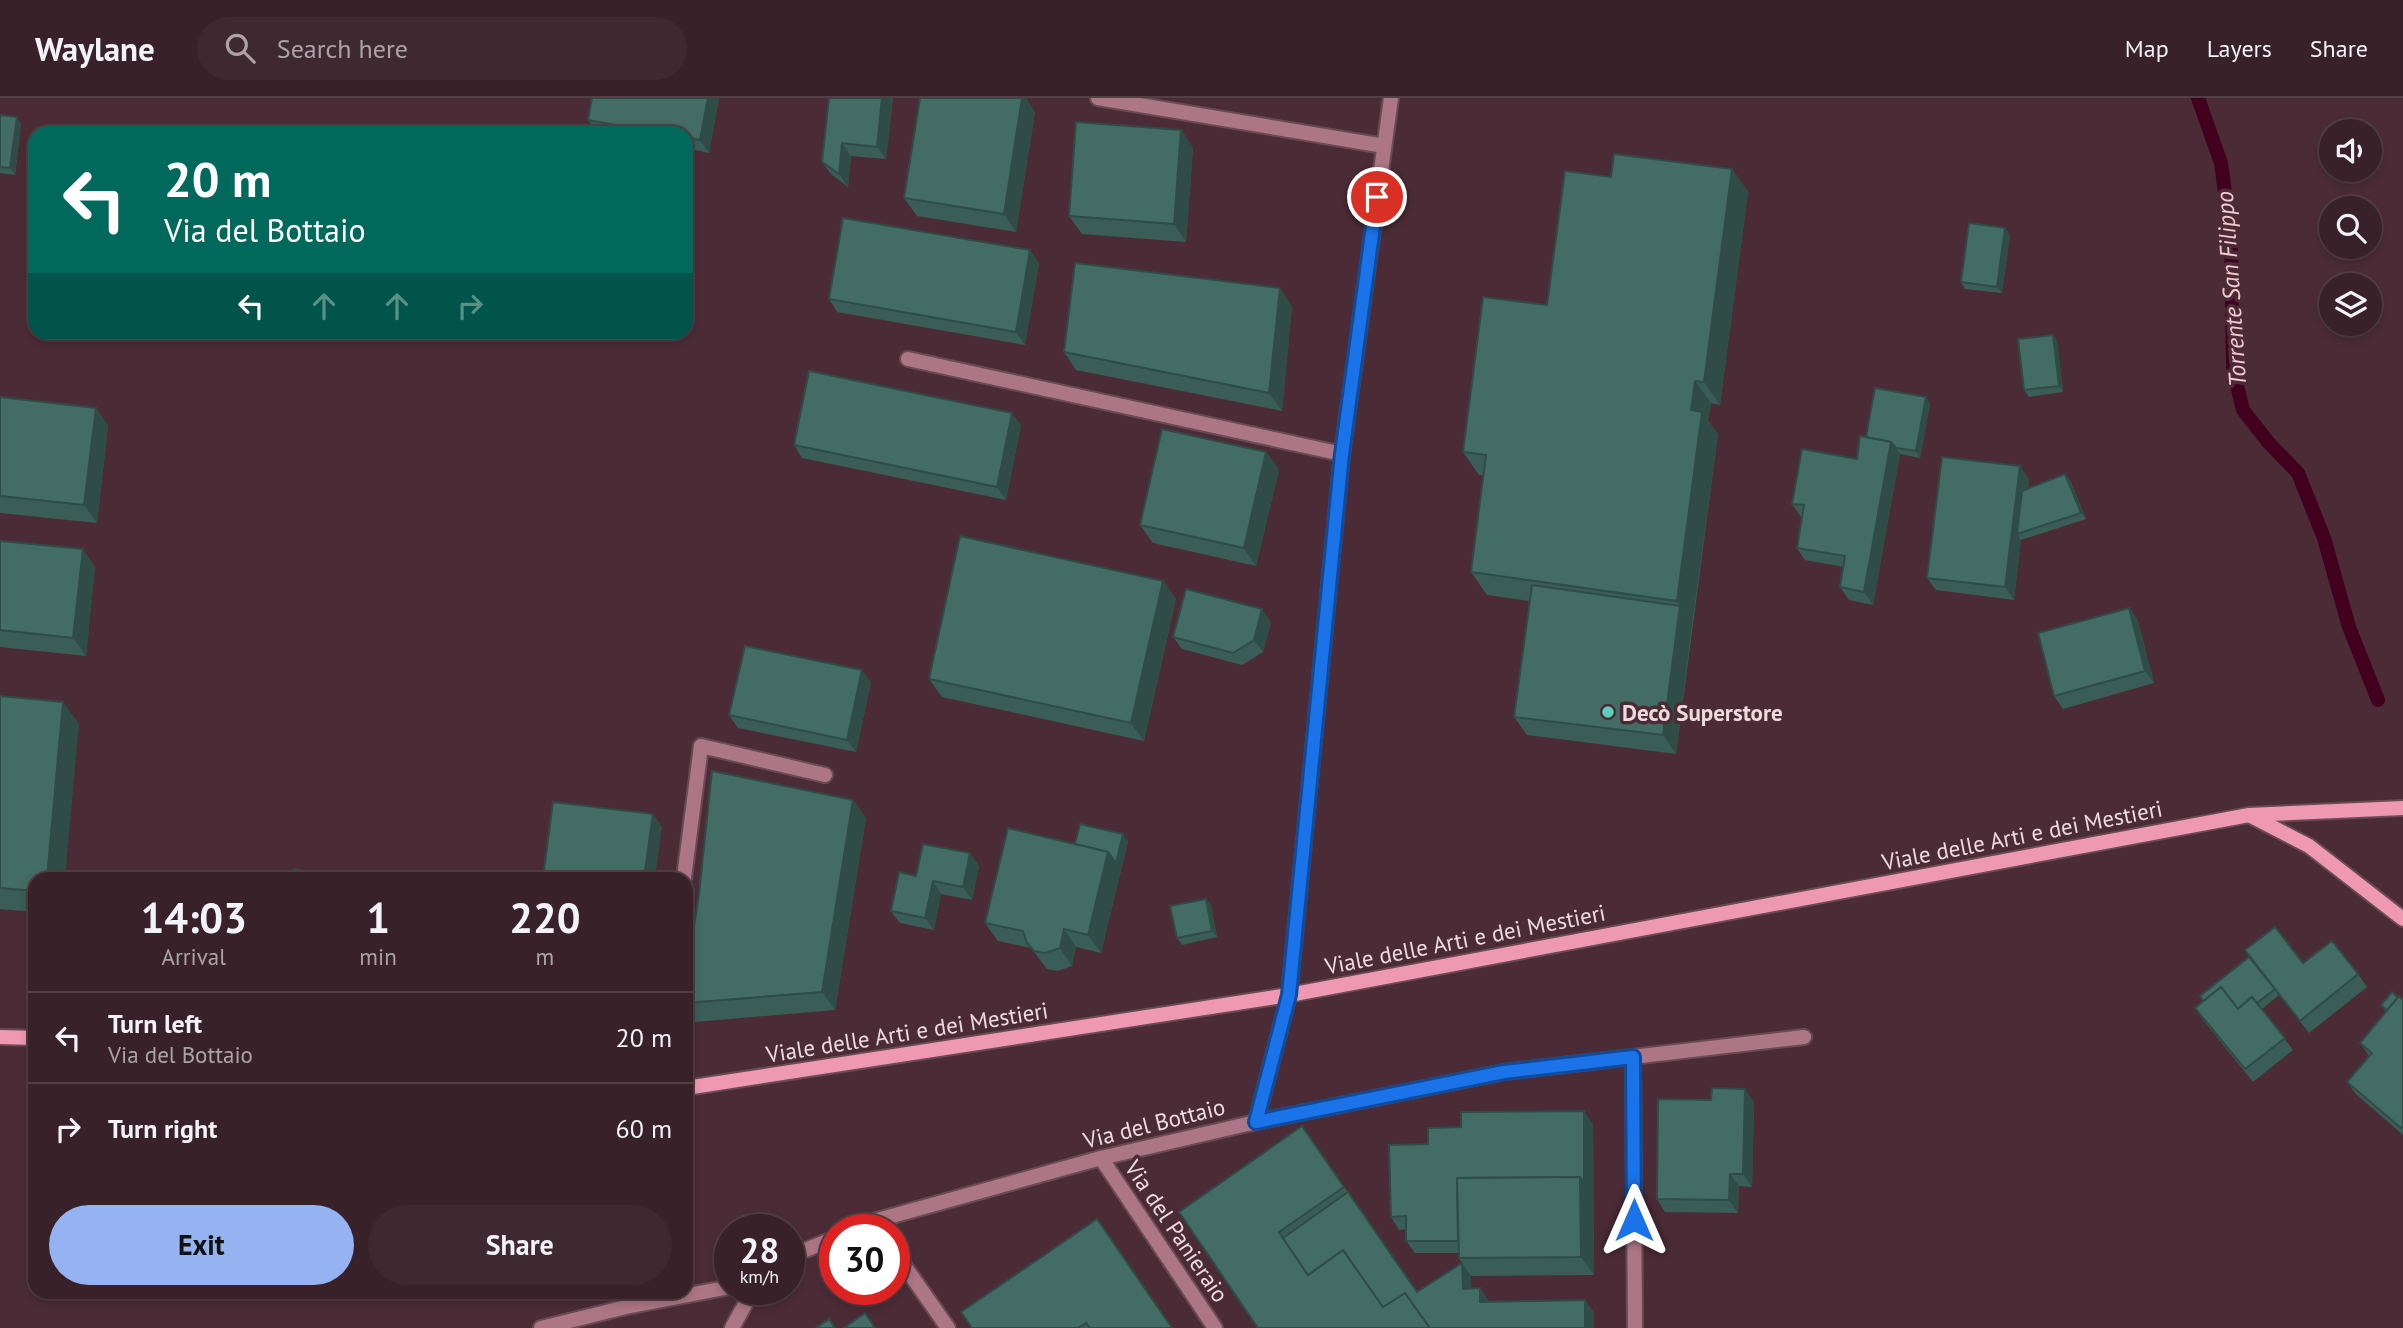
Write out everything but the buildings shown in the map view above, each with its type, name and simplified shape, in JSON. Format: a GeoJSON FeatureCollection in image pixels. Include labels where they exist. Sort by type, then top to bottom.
{"type":"FeatureCollection","features":[{"type":"Feature","properties":{"kind":"street"},"geometry":{"type":"LineString","coordinates":[[1098,98],[1384,146]]}},
{"type":"Feature","properties":{"kind":"street"},"geometry":{"type":"LineString","coordinates":[[1256,1122],[1289,995],[1342,454],[1391,98]]}},
{"type":"Feature","properties":{"kind":"street"},"geometry":{"type":"LineString","coordinates":[[908,359],[1342,454]]}},
{"type":"Feature","properties":{"kind":"street"},"geometry":{"type":"LineString","coordinates":[[685,872],[702,746],[825,775]]}},
{"type":"Feature","properties":{"kind":"street","name":"Viale delle Arti e dei Mestieri"},"geometry":{"type":"LineString","coordinates":[[693,1087],[1289,995],[2249,815],[2403,808]]}},
{"type":"Feature","properties":{"kind":"street"},"geometry":{"type":"LineString","coordinates":[[2249,815],[2309,846],[2403,919]]}},
{"type":"Feature","properties":{"kind":"street"},"geometry":{"type":"LineString","coordinates":[[0,1037],[28,1038]]}},
{"type":"Feature","properties":{"kind":"street","name":"Via del Bottaio"},"geometry":{"type":"LineString","coordinates":[[910,1216],[1101,1158],[1256,1122],[1504,1072],[1804,1037]]}},
{"type":"Feature","properties":{"kind":"street"},"geometry":{"type":"LineString","coordinates":[[1633,1057],[1634,1328]]}},
{"type":"Feature","properties":{"kind":"street","name":"Via del Panieraio"},"geometry":{"type":"LineString","coordinates":[[1101,1158],[1216,1328]]}},
{"type":"Feature","properties":{"kind":"street"},"geometry":{"type":"LineString","coordinates":[[910,1274],[948,1328]]}},
{"type":"Feature","properties":{"kind":"street"},"geometry":{"type":"LineString","coordinates":[[693,1294],[714,1290]]}},
{"type":"Feature","properties":{"kind":"street"},"geometry":{"type":"LineString","coordinates":[[541,1328],[668,1299]]}},
{"type":"Feature","properties":{"kind":"street"},"geometry":{"type":"LineString","coordinates":[[732,1328],[745,1305]]}},
{"type":"Feature","properties":{"kind":"waterway","name":"Torrente San Filippo"},"geometry":{"type":"LineString","coordinates":[[2198,98],[2221,163],[2231,238],[2233,369],[2243,410],[2268,442],[2298,473],[2324,538],[2349,627],[2378,700]]}},
{"type":"Feature","properties":{"kind":"place","name":"Decò Superstore"},"geometry":{"type":"Point","coordinates":[1608,712]}},
{"type":"Feature","properties":{"kind":"route"},"geometry":{"type":"LineString","coordinates":[[1377,197],[1342,454],[1289,995],[1256,1122],[1504,1072],[1633,1057],[1634,1220]]}}]}
